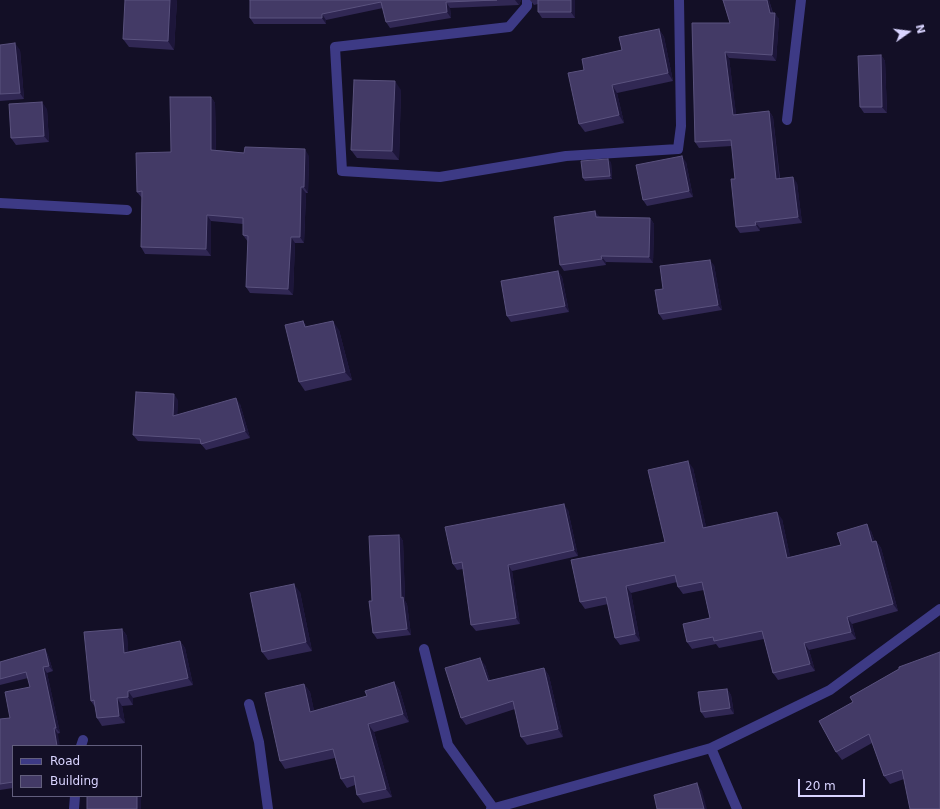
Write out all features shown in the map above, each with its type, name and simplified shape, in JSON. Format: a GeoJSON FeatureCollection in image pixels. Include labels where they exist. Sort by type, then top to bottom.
{"type":"FeatureCollection","features":[{"type":"Feature","properties":{"kind":"street"},"geometry":{"type":"LineString","coordinates":[[527,0],[527,6],[509,27],[335,47],[342,171],[440,177],[566,156],[678,149],[680,126],[679,0]]}},
{"type":"Feature","properties":{"kind":"street"},"geometry":{"type":"LineString","coordinates":[[787,120],[801,0]]}},
{"type":"Feature","properties":{"kind":"street"},"geometry":{"type":"LineString","coordinates":[[0,203],[127,210]]}},
{"type":"Feature","properties":{"kind":"street"},"geometry":{"type":"LineString","coordinates":[[424,649],[448,746],[493,809],[711,748],[830,690],[940,609]]}},
{"type":"Feature","properties":{"kind":"street"},"geometry":{"type":"LineString","coordinates":[[249,704],[259,742],[268,809]]}},
{"type":"Feature","properties":{"kind":"street"},"geometry":{"type":"LineString","coordinates":[[711,748],[738,809]]}},
{"type":"Feature","properties":{"kind":"street"},"geometry":{"type":"LineString","coordinates":[[74,809],[75,797]]}},
{"type":"Feature","properties":{"kind":"building"},"geometry":{"type":"Polygon","coordinates":[[[125,0],[170,0],[168,41],[123,39],[125,0]]]}},
{"type":"Feature","properties":{"kind":"building"},"geometry":{"type":"Polygon","coordinates":[[[250,0],[497,0],[446,2],[447,12],[386,22],[381,2],[322,14],[322,18],[250,18],[250,0]]]}},
{"type":"Feature","properties":{"kind":"building"},"geometry":{"type":"Polygon","coordinates":[[[538,0],[571,0],[571,12],[538,12],[538,0]]]}},
{"type":"Feature","properties":{"kind":"building"},"geometry":{"type":"Polygon","coordinates":[[[723,0],[767,0],[770,13],[775,13],[772,55],[725,52],[733,115],[769,111],[776,179],[793,177],[798,217],[755,222],[756,225],[736,227],[731,179],[735,179],[731,140],[695,142],[692,23],[730,23],[723,0]]]}},
{"type":"Feature","properties":{"kind":"building"},"geometry":{"type":"Polygon","coordinates":[[[659,29],[668,73],[612,85],[619,115],[579,124],[568,73],[584,70],[582,59],[622,50],[619,37],[659,29]]]}},
{"type":"Feature","properties":{"kind":"building"},"geometry":{"type":"Polygon","coordinates":[[[15,43],[20,93],[0,94],[0,45],[15,43]]]}},
{"type":"Feature","properties":{"kind":"building"},"geometry":{"type":"Polygon","coordinates":[[[881,55],[882,107],[860,107],[858,56],[881,55]]]}},
{"type":"Feature","properties":{"kind":"building"},"geometry":{"type":"Polygon","coordinates":[[[354,80],[395,81],[392,151],[351,150],[354,80]]]}},
{"type":"Feature","properties":{"kind":"building"},"geometry":{"type":"Polygon","coordinates":[[[170,97],[211,97],[211,150],[244,153],[245,147],[305,149],[304,187],[301,187],[300,237],[291,237],[288,289],[246,287],[248,236],[243,235],[243,218],[207,215],[206,249],[141,247],[142,191],[137,192],[136,153],[171,152],[170,97]]]}},
{"type":"Feature","properties":{"kind":"building"},"geometry":{"type":"Polygon","coordinates":[[[42,102],[44,136],[11,138],[9,104],[42,102]]]}},
{"type":"Feature","properties":{"kind":"building"},"geometry":{"type":"Polygon","coordinates":[[[682,156],[689,191],[643,200],[636,165],[682,156]]]}},
{"type":"Feature","properties":{"kind":"building"},"geometry":{"type":"Polygon","coordinates":[[[608,159],[610,176],[583,178],[581,161],[608,159]]]}},
{"type":"Feature","properties":{"kind":"building"},"geometry":{"type":"Polygon","coordinates":[[[595,211],[596,217],[650,218],[649,257],[601,256],[602,259],[560,265],[554,217],[595,211]]]}},
{"type":"Feature","properties":{"kind":"building"},"geometry":{"type":"Polygon","coordinates":[[[710,260],[718,305],[659,314],[655,290],[663,289],[660,266],[710,260]]]}},
{"type":"Feature","properties":{"kind":"building"},"geometry":{"type":"Polygon","coordinates":[[[558,271],[565,306],[507,316],[501,281],[558,271]]]}},
{"type":"Feature","properties":{"kind":"building"},"geometry":{"type":"Polygon","coordinates":[[[303,321],[305,327],[333,321],[345,372],[299,382],[285,325],[303,321]]]}},
{"type":"Feature","properties":{"kind":"building"},"geometry":{"type":"Polygon","coordinates":[[[136,392],[174,394],[173,416],[236,398],[245,431],[201,444],[200,439],[133,435],[136,392]]]}},
{"type":"Feature","properties":{"kind":"building"},"geometry":{"type":"Polygon","coordinates":[[[688,461],[703,528],[777,512],[787,558],[841,545],[837,533],[867,524],[872,542],[876,541],[893,604],[847,617],[851,632],[804,643],[810,664],[773,673],[762,631],[714,641],[713,637],[687,642],[683,624],[710,618],[702,582],[678,587],[675,575],[626,586],[635,634],[615,638],[606,597],[580,602],[571,560],[665,542],[648,470],[688,461]]]}},
{"type":"Feature","properties":{"kind":"building"},"geometry":{"type":"Polygon","coordinates":[[[564,504],[574,550],[508,565],[516,618],[471,625],[462,562],[453,564],[445,527],[564,504]]]}},
{"type":"Feature","properties":{"kind":"building"},"geometry":{"type":"Polygon","coordinates":[[[399,535],[401,598],[403,597],[407,629],[373,633],[369,601],[372,601],[369,536],[399,535]]]}},
{"type":"Feature","properties":{"kind":"building"},"geometry":{"type":"Polygon","coordinates":[[[294,584],[306,642],[262,652],[250,593],[294,584]]]}},
{"type":"Feature","properties":{"kind":"building"},"geometry":{"type":"Polygon","coordinates":[[[122,629],[124,653],[180,641],[188,678],[128,691],[128,697],[117,698],[119,716],[97,718],[94,700],[91,701],[84,632],[122,629]]]}},
{"type":"Feature","properties":{"kind":"building"},"geometry":{"type":"Polygon","coordinates":[[[45,649],[49,666],[43,667],[56,728],[54,728],[57,745],[12,745],[12,782],[0,784],[0,719],[10,718],[5,692],[30,687],[26,672],[0,679],[0,662],[45,649]]]}},
{"type":"Feature","properties":{"kind":"building"},"geometry":{"type":"Polygon","coordinates":[[[940,652],[940,809],[910,809],[902,770],[884,776],[869,734],[836,752],[819,721],[853,702],[850,697],[899,669],[899,667],[940,652]]]}},
{"type":"Feature","properties":{"kind":"building"},"geometry":{"type":"Polygon","coordinates":[[[480,658],[488,681],[544,668],[558,729],[521,737],[513,701],[461,718],[445,668],[480,658]]]}},
{"type":"Feature","properties":{"kind":"building"},"geometry":{"type":"Polygon","coordinates":[[[394,682],[403,714],[368,724],[386,789],[357,795],[354,776],[341,779],[333,749],[280,761],[265,693],[304,684],[310,712],[367,696],[365,691],[394,682]]]}},
{"type":"Feature","properties":{"kind":"building"},"geometry":{"type":"Polygon","coordinates":[[[727,689],[730,708],[701,712],[698,692],[727,689]]]}},
{"type":"Feature","properties":{"kind":"building"},"geometry":{"type":"Polygon","coordinates":[[[697,783],[704,809],[657,809],[654,795],[697,783]]]}},
{"type":"Feature","properties":{"kind":"building"},"geometry":{"type":"Polygon","coordinates":[[[87,797],[137,797],[137,809],[87,809],[87,797]]]}}]}
